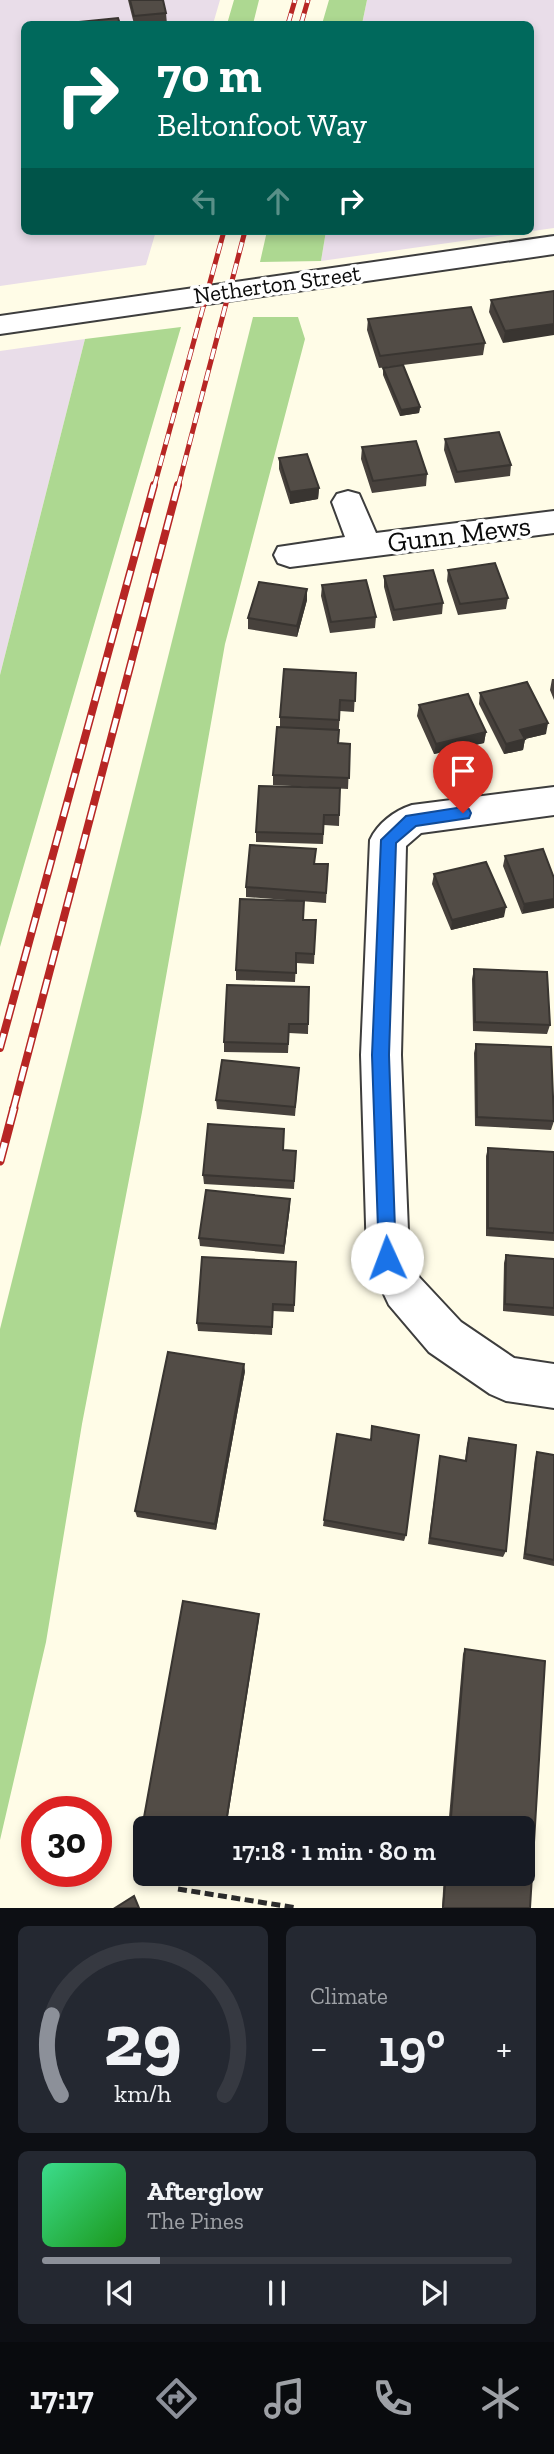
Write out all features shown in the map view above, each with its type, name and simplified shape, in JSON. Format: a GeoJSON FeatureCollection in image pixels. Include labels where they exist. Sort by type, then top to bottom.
{"type":"FeatureCollection","features":[{"type":"Feature","properties":{"kind":"street","name":"Netherton Street"},"geometry":{"type":"LineString","coordinates":[[0,325],[554,245]]}},
{"type":"Feature","properties":{"kind":"street","name":"Gunn Mews"},"geometry":{"type":"LineString","coordinates":[[348,502],[364,545]]}},
{"type":"Feature","properties":{"kind":"street","name":"Gunn Mews"},"geometry":{"type":"LineString","coordinates":[[290,555],[554,522]]}},
{"type":"Feature","properties":{"kind":"street"},"geometry":{"type":"LineString","coordinates":[[554,801],[412,820],[388,840],[381,1055],[387,1258],[398,1280],[404,1291],[445,1337],[506,1379],[554,1386]]}},
{"type":"Feature","properties":{"kind":"path"},"geometry":{"type":"LineString","coordinates":[[178,1889],[297,1908]]}},
{"type":"Feature","properties":{"kind":"shaded area"},"geometry":{"type":"Polygon","coordinates":[[[0,0],[220,0],[214,21],[21,21],[21,235],[155,235],[146,265],[0,286],[0,0]]]}},
{"type":"Feature","properties":{"kind":"shaded area"},"geometry":{"type":"Polygon","coordinates":[[[367,0],[554,0],[554,228],[534,231],[534,21],[363,21],[367,0]]]}},
{"type":"Feature","properties":{"kind":"shaded area"},"geometry":{"type":"Polygon","coordinates":[[[325,235],[505,235],[321,261],[325,235]]]}},
{"type":"Feature","properties":{"kind":"shaded area"},"geometry":{"type":"Polygon","coordinates":[[[85,339],[0,675],[0,351],[85,339]]]}},
{"type":"Feature","properties":{"kind":"green space"},"geometry":{"type":"Polygon","coordinates":[[[234,0],[259,0],[254,21],[228,21],[234,0]]]}},
{"type":"Feature","properties":{"kind":"green space"},"geometry":{"type":"Polygon","coordinates":[[[329,0],[367,0],[363,21],[323,21],[329,0]]]}},
{"type":"Feature","properties":{"kind":"green space"},"geometry":{"type":"Polygon","coordinates":[[[266,235],[325,235],[321,261],[260,262],[266,235]]]}},
{"type":"Feature","properties":{"kind":"green space"},"geometry":{"type":"Polygon","coordinates":[[[253,317],[298,317],[305,339],[225,644],[142,1112],[82,1424],[46,1642],[0,1840],[0,1329],[253,317]]]}},
{"type":"Feature","properties":{"kind":"green space"},"geometry":{"type":"Polygon","coordinates":[[[181,327],[0,947],[0,675],[85,339],[181,327]]]}},
{"type":"Feature","properties":{"kind":"building"},"geometry":{"type":"Polygon","coordinates":[[[130,0],[163,0],[166,13],[134,16],[130,0]]]}},
{"type":"Feature","properties":{"kind":"building"},"geometry":{"type":"Polygon","coordinates":[[[118,18],[119,21],[88,21],[118,18]]]}},
{"type":"Feature","properties":{"kind":"building"},"geometry":{"type":"Polygon","coordinates":[[[554,291],[554,324],[505,331],[491,300],[554,291]]]}},
{"type":"Feature","properties":{"kind":"building"},"geometry":{"type":"Polygon","coordinates":[[[471,307],[485,343],[380,356],[368,319],[471,307]]]}},
{"type":"Feature","properties":{"kind":"building"},"geometry":{"type":"Polygon","coordinates":[[[403,365],[420,407],[401,410],[383,368],[403,365]]]}},
{"type":"Feature","properties":{"kind":"building"},"geometry":{"type":"Polygon","coordinates":[[[499,432],[511,465],[457,472],[445,439],[499,432]]]}},
{"type":"Feature","properties":{"kind":"building"},"geometry":{"type":"Polygon","coordinates":[[[416,441],[427,474],[373,481],[362,447],[416,441]]]}},
{"type":"Feature","properties":{"kind":"building"},"geometry":{"type":"Polygon","coordinates":[[[307,454],[319,488],[290,492],[279,458],[307,454]]]}},
{"type":"Feature","properties":{"kind":"building"},"geometry":{"type":"Polygon","coordinates":[[[495,563],[508,598],[460,604],[448,570],[495,563]]]}},
{"type":"Feature","properties":{"kind":"building"},"geometry":{"type":"Polygon","coordinates":[[[433,570],[443,603],[394,610],[384,576],[433,570]]]}},
{"type":"Feature","properties":{"kind":"building"},"geometry":{"type":"Polygon","coordinates":[[[366,580],[376,617],[331,622],[322,585],[366,580]]]}},
{"type":"Feature","properties":{"kind":"building"},"geometry":{"type":"Polygon","coordinates":[[[259,582],[307,589],[297,626],[248,618],[259,582]]]}},
{"type":"Feature","properties":{"kind":"building"},"geometry":{"type":"Polygon","coordinates":[[[284,669],[356,673],[355,701],[340,700],[339,720],[280,717],[284,669]]]}},
{"type":"Feature","properties":{"kind":"building"},"geometry":{"type":"Polygon","coordinates":[[[527,682],[548,723],[520,730],[525,739],[506,744],[480,693],[527,682]]]}},
{"type":"Feature","properties":{"kind":"building"},"geometry":{"type":"Polygon","coordinates":[[[468,694],[486,732],[436,744],[419,705],[468,694]]]}},
{"type":"Feature","properties":{"kind":"building"},"geometry":{"type":"Polygon","coordinates":[[[277,727],[339,730],[338,743],[350,744],[349,778],[273,775],[277,727]]]}},
{"type":"Feature","properties":{"kind":"building"},"geometry":{"type":"Polygon","coordinates":[[[259,786],[340,788],[339,815],[324,815],[323,834],[256,832],[259,786]]]}},
{"type":"Feature","properties":{"kind":"building"},"geometry":{"type":"Polygon","coordinates":[[[250,845],[316,849],[314,864],[328,864],[326,893],[246,887],[250,845]]]}},
{"type":"Feature","properties":{"kind":"building"},"geometry":{"type":"Polygon","coordinates":[[[543,849],[554,878],[554,899],[524,904],[505,856],[543,849]]]}},
{"type":"Feature","properties":{"kind":"building"},"geometry":{"type":"Polygon","coordinates":[[[486,862],[506,907],[452,920],[434,874],[486,862]]]}},
{"type":"Feature","properties":{"kind":"building"},"geometry":{"type":"Polygon","coordinates":[[[240,899],[304,901],[303,920],[316,920],[314,954],[296,953],[296,973],[236,970],[240,899]]]}},
{"type":"Feature","properties":{"kind":"building"},"geometry":{"type":"Polygon","coordinates":[[[474,969],[547,972],[550,1025],[475,1022],[474,969]]]}},
{"type":"Feature","properties":{"kind":"building"},"geometry":{"type":"Polygon","coordinates":[[[227,985],[309,987],[308,1024],[289,1024],[288,1044],[224,1042],[227,985]]]}},
{"type":"Feature","properties":{"kind":"building"},"geometry":{"type":"Polygon","coordinates":[[[476,1044],[551,1047],[554,1121],[477,1117],[476,1044]]]}},
{"type":"Feature","properties":{"kind":"building"},"geometry":{"type":"Polygon","coordinates":[[[222,1060],[299,1068],[295,1107],[216,1100],[222,1060]]]}},
{"type":"Feature","properties":{"kind":"building"},"geometry":{"type":"Polygon","coordinates":[[[208,1124],[284,1129],[283,1150],[296,1151],[294,1181],[203,1175],[208,1124]]]}},
{"type":"Feature","properties":{"kind":"building"},"geometry":{"type":"Polygon","coordinates":[[[488,1148],[554,1152],[554,1233],[488,1228],[488,1148]]]}},
{"type":"Feature","properties":{"kind":"building"},"geometry":{"type":"Polygon","coordinates":[[[206,1190],[290,1199],[284,1246],[199,1238],[206,1190]]]}},
{"type":"Feature","properties":{"kind":"building"},"geometry":{"type":"Polygon","coordinates":[[[506,1255],[554,1259],[554,1308],[505,1304],[506,1255]]]}},
{"type":"Feature","properties":{"kind":"building"},"geometry":{"type":"Polygon","coordinates":[[[202,1257],[296,1262],[294,1305],[273,1304],[272,1327],[197,1323],[202,1257]]]}},
{"type":"Feature","properties":{"kind":"building"},"geometry":{"type":"Polygon","coordinates":[[[168,1352],[244,1364],[215,1524],[135,1511],[168,1352]]]}},
{"type":"Feature","properties":{"kind":"building"},"geometry":{"type":"Polygon","coordinates":[[[372,1426],[419,1435],[406,1535],[324,1520],[337,1434],[371,1440],[372,1426]]]}},
{"type":"Feature","properties":{"kind":"building"},"geometry":{"type":"Polygon","coordinates":[[[469,1438],[516,1445],[506,1551],[430,1538],[440,1456],[466,1461],[469,1438]]]}},
{"type":"Feature","properties":{"kind":"building"},"geometry":{"type":"Polygon","coordinates":[[[537,1452],[554,1455],[554,1560],[525,1554],[537,1452]]]}},
{"type":"Feature","properties":{"kind":"building"},"geometry":{"type":"Polygon","coordinates":[[[183,1601],[259,1614],[227,1816],[144,1816],[183,1601]]]}},
{"type":"Feature","properties":{"kind":"building"},"geometry":{"type":"Polygon","coordinates":[[[465,1649],[545,1661],[535,1826],[535,1816],[451,1816],[465,1649]]]}},
{"type":"Feature","properties":{"kind":"building"},"geometry":{"type":"Polygon","coordinates":[[[445,1886],[531,1886],[530,1908],[443,1908],[445,1886]]]}},
{"type":"Feature","properties":{"kind":"building"},"geometry":{"type":"Polygon","coordinates":[[[134,1896],[139,1908],[115,1908],[134,1896]]]}},
{"type":"Feature","properties":{"kind":"railway"},"geometry":{"type":"LineString","coordinates":[[289,21],[295,0]]}},
{"type":"Feature","properties":{"kind":"railway"},"geometry":{"type":"LineString","coordinates":[[302,21],[308,0]]}},
{"type":"Feature","properties":{"kind":"railway"},"geometry":{"type":"LineString","coordinates":[[154,487],[223,235]]}},
{"type":"Feature","properties":{"kind":"railway"},"geometry":{"type":"LineString","coordinates":[[178,487],[244,235]]}},
{"type":"Feature","properties":{"kind":"railway"},"geometry":{"type":"LineString","coordinates":[[0,1048],[154,485]]}},
{"type":"Feature","properties":{"kind":"railway"},"geometry":{"type":"LineString","coordinates":[[13,1110],[178,485]]}},
{"type":"Feature","properties":{"kind":"railway"},"geometry":{"type":"LineString","coordinates":[[0,1161],[14,1108]]}},
{"type":"Feature","properties":{"kind":"route"},"geometry":{"type":"LineString","coordinates":[[387,1258],[381,1055],[388,840],[412,820],[463,813]]}}]}
